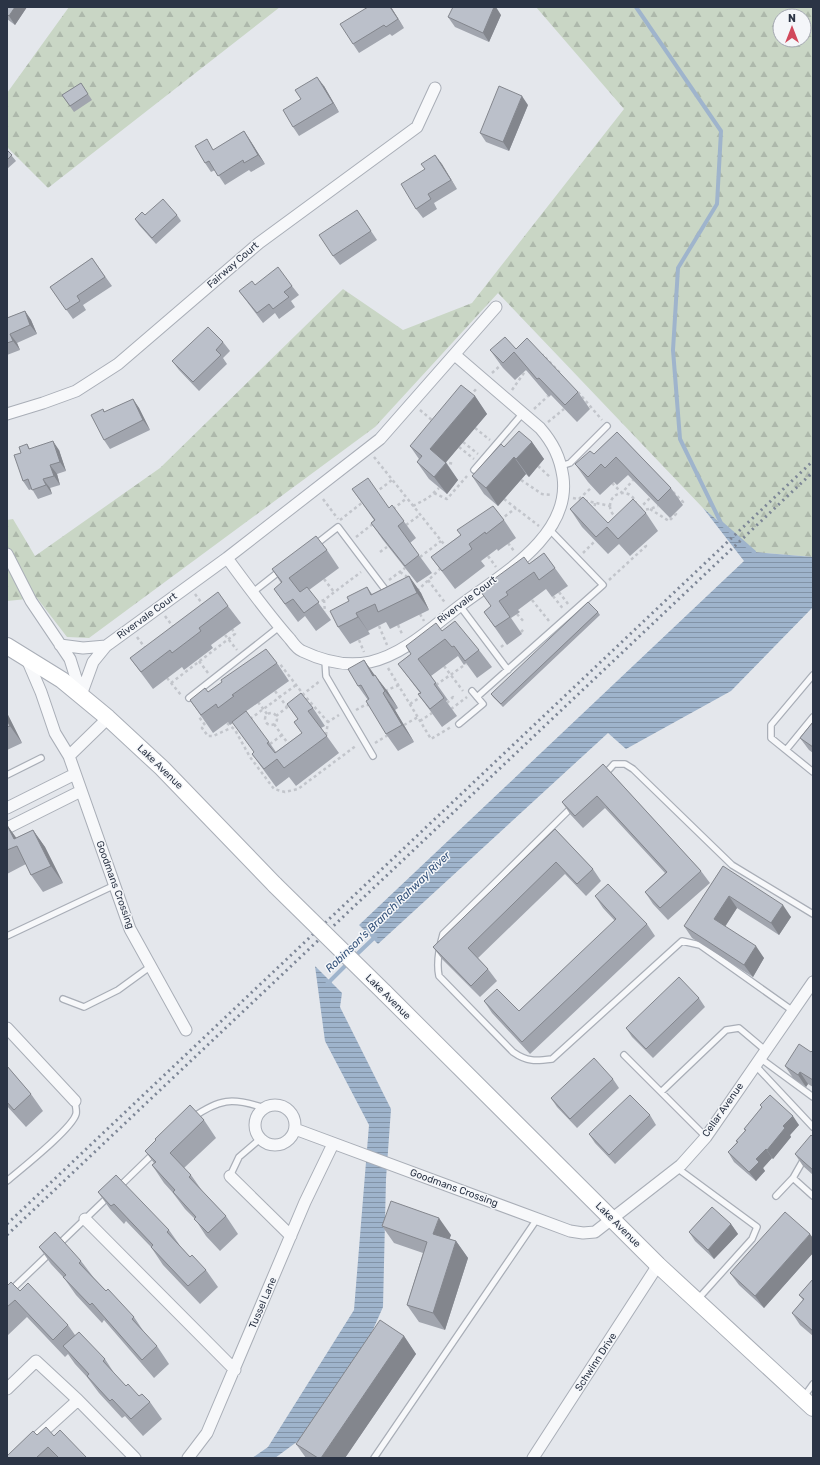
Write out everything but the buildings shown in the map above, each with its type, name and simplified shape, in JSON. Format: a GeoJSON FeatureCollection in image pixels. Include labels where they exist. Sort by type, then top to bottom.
{"type":"FeatureCollection","features":[{"type":"Feature","properties":{"kind":"main road"},"geometry":{"type":"LineString","coordinates":[[7,646],[48,670],[82,695]]}},
{"type":"Feature","properties":{"kind":"main road","name":"Lake Avenue"},"geometry":{"type":"LineString","coordinates":[[82,695],[162,768],[275,885],[658,1265],[808,1403]]}},
{"type":"Feature","properties":{"kind":"street","name":"Fairway Court"},"geometry":{"type":"LineString","coordinates":[[7,414],[43,404],[76,391],[118,364],[259,243],[417,127],[435,88]]}},
{"type":"Feature","properties":{"kind":"street","name":"Rivervale Court"},"geometry":{"type":"LineString","coordinates":[[82,695],[93,662],[106,646],[227,558],[380,439],[496,307]]}},
{"type":"Feature","properties":{"kind":"street","name":"Rivervale Court"},"geometry":{"type":"LineString","coordinates":[[227,558],[279,627],[300,650],[324,660],[346,664],[368,662],[387,657],[412,642],[524,557],[548,530],[557,516],[562,496],[561,466],[550,439],[540,428],[455,355]]}},
{"type":"Feature","properties":{"kind":"street","name":"Lake Avenue"},"geometry":{"type":"LineString","coordinates":[[7,554],[31,602],[70,660],[82,695]]}},
{"type":"Feature","properties":{"kind":"street"},"geometry":{"type":"LineString","coordinates":[[7,574],[19,577]]}},
{"type":"Feature","properties":{"kind":"street"},"geometry":{"type":"LineString","coordinates":[[60,645],[83,648],[106,646]]}},
{"type":"Feature","properties":{"kind":"street","name":"Goodmans Crossing"},"geometry":{"type":"LineString","coordinates":[[26,656],[41,692],[55,733],[69,756],[130,929],[186,1030]]}},
{"type":"Feature","properties":{"kind":"street"},"geometry":{"type":"LineString","coordinates":[[69,756],[108,718]]}},
{"type":"Feature","properties":{"kind":"street"},"geometry":{"type":"LineString","coordinates":[[7,808],[75,774]]}},
{"type":"Feature","properties":{"kind":"street"},"geometry":{"type":"LineString","coordinates":[[7,828],[82,791]]}},
{"type":"Feature","properties":{"kind":"street","name":"Cellar Avenue"},"geometry":{"type":"LineString","coordinates":[[612,1219],[677,1168],[706,1137],[813,982]]}},
{"type":"Feature","properties":{"kind":"street"},"geometry":{"type":"LineString","coordinates":[[7,1028],[75,1101]]}},
{"type":"Feature","properties":{"kind":"street"},"geometry":{"type":"LineString","coordinates":[[270,1105],[284,1107],[294,1117],[295,1129],[290,1140],[279,1145],[266,1143],[260,1139],[254,1127],[255,1120],[264,1108],[270,1105]]}},
{"type":"Feature","properties":{"kind":"street","name":"Goodmans Crossing"},"geometry":{"type":"LineString","coordinates":[[295,1129],[570,1231],[583,1233],[595,1232],[612,1219]]}},
{"type":"Feature","properties":{"kind":"street","name":"Tussel Lane"},"geometry":{"type":"LineString","coordinates":[[188,1458],[207,1433],[291,1236],[333,1144]]}},
{"type":"Feature","properties":{"kind":"street"},"geometry":{"type":"LineString","coordinates":[[230,1176],[291,1236]]}},
{"type":"Feature","properties":{"kind":"street"},"geometry":{"type":"LineString","coordinates":[[85,1219],[235,1370]]}},
{"type":"Feature","properties":{"kind":"street","name":"Schwinn Drive"},"geometry":{"type":"LineString","coordinates":[[536,1457],[658,1265]]}},
{"type":"Feature","properties":{"kind":"street"},"geometry":{"type":"LineString","coordinates":[[7,1389],[36,1361],[78,1400],[135,1458]]}},
{"type":"Feature","properties":{"kind":"street"},"geometry":{"type":"LineString","coordinates":[[14,1458],[78,1400]]}},
{"type":"Feature","properties":{"kind":"lane"},"geometry":{"type":"LineString","coordinates":[[474,470],[495,445],[525,415]]}},
{"type":"Feature","properties":{"kind":"lane"},"geometry":{"type":"LineString","coordinates":[[561,466],[570,463],[607,426]]}},
{"type":"Feature","properties":{"kind":"lane"},"geometry":{"type":"LineString","coordinates":[[310,549],[338,527],[383,586]]}},
{"type":"Feature","properties":{"kind":"lane"},"geometry":{"type":"LineString","coordinates":[[459,724],[483,704],[474,694],[508,670],[603,585],[578,558],[548,530]]}},
{"type":"Feature","properties":{"kind":"lane"},"geometry":{"type":"LineString","coordinates":[[252,592],[288,565]]}},
{"type":"Feature","properties":{"kind":"lane"},"geometry":{"type":"LineString","coordinates":[[456,609],[508,670]]}},
{"type":"Feature","properties":{"kind":"lane"},"geometry":{"type":"LineString","coordinates":[[189,698],[279,627]]}},
{"type":"Feature","properties":{"kind":"lane"},"geometry":{"type":"LineString","coordinates":[[324,660],[326,676],[373,756]]}},
{"type":"Feature","properties":{"kind":"lane"},"geometry":{"type":"LineString","coordinates":[[813,675],[771,725],[771,738],[813,772]]}},
{"type":"Feature","properties":{"kind":"lane"},"geometry":{"type":"LineString","coordinates":[[786,750],[813,717]]}},
{"type":"Feature","properties":{"kind":"lane"},"geometry":{"type":"LineString","coordinates":[[7,775],[41,758]]}},
{"type":"Feature","properties":{"kind":"lane"},"geometry":{"type":"LineString","coordinates":[[598,781],[614,764],[625,764],[633,769],[732,865],[813,914]]}},
{"type":"Feature","properties":{"kind":"lane"},"geometry":{"type":"LineString","coordinates":[[576,803],[443,934],[440,944],[437,968],[439,976],[513,1052],[522,1058],[534,1062],[552,1058],[682,941],[700,945],[793,1011]]}},
{"type":"Feature","properties":{"kind":"lane"},"geometry":{"type":"LineString","coordinates":[[7,936],[115,885]]}},
{"type":"Feature","properties":{"kind":"lane"},"geometry":{"type":"LineString","coordinates":[[63,999],[84,1007],[118,990],[151,966]]}},
{"type":"Feature","properties":{"kind":"lane"},"geometry":{"type":"LineString","coordinates":[[661,1092],[726,1030],[739,1028],[744,1030],[760,1057],[813,1127]]}},
{"type":"Feature","properties":{"kind":"lane"},"geometry":{"type":"LineString","coordinates":[[624,1055],[706,1137]]}},
{"type":"Feature","properties":{"kind":"lane"},"geometry":{"type":"LineString","coordinates":[[760,1057],[813,1097]]}},
{"type":"Feature","properties":{"kind":"lane"},"geometry":{"type":"LineString","coordinates":[[7,1181],[56,1137],[71,1121],[76,1113],[75,1101]]}},
{"type":"Feature","properties":{"kind":"lane"},"geometry":{"type":"LineString","coordinates":[[188,1120],[206,1108],[222,1101],[244,1101],[264,1108]]}},
{"type":"Feature","properties":{"kind":"lane"},"geometry":{"type":"LineString","coordinates":[[230,1176],[239,1157],[260,1139]]}},
{"type":"Feature","properties":{"kind":"lane"},"geometry":{"type":"LineString","coordinates":[[7,1294],[160,1148]]}},
{"type":"Feature","properties":{"kind":"lane"},"geometry":{"type":"LineString","coordinates":[[776,1196],[793,1178],[808,1150]]}},
{"type":"Feature","properties":{"kind":"lane"},"geometry":{"type":"LineString","coordinates":[[677,1168],[757,1227],[752,1239],[696,1301]]}},
{"type":"Feature","properties":{"kind":"lane"},"geometry":{"type":"LineString","coordinates":[[793,1178],[813,1196]]}},
{"type":"Feature","properties":{"kind":"lane"},"geometry":{"type":"LineString","coordinates":[[374,1458],[537,1219]]}},
{"type":"Feature","properties":{"kind":"lane"},"geometry":{"type":"LineString","coordinates":[[808,1403],[813,1384]]}},
{"type":"Feature","properties":{"kind":"path"},"geometry":{"type":"LineString","coordinates":[[505,398],[526,370]]}},
{"type":"Feature","properties":{"kind":"path"},"geometry":{"type":"LineString","coordinates":[[466,401],[484,380]]}},
{"type":"Feature","properties":{"kind":"path"},"geometry":{"type":"LineString","coordinates":[[525,415],[548,396]]}},
{"type":"Feature","properties":{"kind":"path"},"geometry":{"type":"LineString","coordinates":[[412,403],[438,425]]}},
{"type":"Feature","properties":{"kind":"path"},"geometry":{"type":"LineString","coordinates":[[540,428],[564,408]]}},
{"type":"Feature","properties":{"kind":"path"},"geometry":{"type":"LineString","coordinates":[[475,428],[495,445]]}},
{"type":"Feature","properties":{"kind":"path"},"geometry":{"type":"LineString","coordinates":[[463,442],[481,462]]}},
{"type":"Feature","properties":{"kind":"path"},"geometry":{"type":"LineString","coordinates":[[459,447],[481,462]]}},
{"type":"Feature","properties":{"kind":"path"},"geometry":{"type":"LineString","coordinates":[[367,449],[449,551]]}},
{"type":"Feature","properties":{"kind":"path"},"geometry":{"type":"LineString","coordinates":[[442,467],[449,463],[455,464]]}},
{"type":"Feature","properties":{"kind":"path"},"geometry":{"type":"LineString","coordinates":[[434,493],[447,499],[467,476]]}},
{"type":"Feature","properties":{"kind":"path"},"geometry":{"type":"LineString","coordinates":[[374,493],[392,480]]}},
{"type":"Feature","properties":{"kind":"path"},"geometry":{"type":"LineString","coordinates":[[521,480],[542,494],[562,496],[610,506]]}},
{"type":"Feature","properties":{"kind":"path"},"geometry":{"type":"LineString","coordinates":[[634,480],[622,493],[613,497],[610,506],[612,513],[617,519],[623,521],[630,517],[650,498]]}},
{"type":"Feature","properties":{"kind":"path"},"geometry":{"type":"LineString","coordinates":[[612,483],[622,493],[633,497],[637,510]]}},
{"type":"Feature","properties":{"kind":"path"},"geometry":{"type":"LineString","coordinates":[[578,499],[592,487]]}},
{"type":"Feature","properties":{"kind":"path"},"geometry":{"type":"LineString","coordinates":[[413,506],[434,493],[439,488]]}},
{"type":"Feature","properties":{"kind":"path"},"geometry":{"type":"LineString","coordinates":[[338,527],[339,521],[368,498]]}},
{"type":"Feature","properties":{"kind":"path"},"geometry":{"type":"LineString","coordinates":[[391,510],[407,498]]}},
{"type":"Feature","properties":{"kind":"path"},"geometry":{"type":"LineString","coordinates":[[323,499],[339,521]]}},
{"type":"Feature","properties":{"kind":"path"},"geometry":{"type":"LineString","coordinates":[[504,499],[548,530]]}},
{"type":"Feature","properties":{"kind":"path"},"geometry":{"type":"LineString","coordinates":[[594,516],[596,503]]}},
{"type":"Feature","properties":{"kind":"path"},"geometry":{"type":"LineString","coordinates":[[637,510],[650,509],[658,506]]}},
{"type":"Feature","properties":{"kind":"path"},"geometry":{"type":"LineString","coordinates":[[498,521],[516,508]]}},
{"type":"Feature","properties":{"kind":"path"},"geometry":{"type":"LineString","coordinates":[[650,509],[669,521],[676,514],[675,513]]}},
{"type":"Feature","properties":{"kind":"path"},"geometry":{"type":"LineString","coordinates":[[406,525],[420,515]]}},
{"type":"Feature","properties":{"kind":"path"},"geometry":{"type":"LineString","coordinates":[[349,542],[376,522]]}},
{"type":"Feature","properties":{"kind":"path"},"geometry":{"type":"LineString","coordinates":[[420,557],[441,541]]}},
{"type":"Feature","properties":{"kind":"path"},"geometry":{"type":"LineString","coordinates":[[578,558],[596,541]]}},
{"type":"Feature","properties":{"kind":"path"},"geometry":{"type":"LineString","coordinates":[[603,585],[646,546],[644,544]]}},
{"type":"Feature","properties":{"kind":"path"},"geometry":{"type":"LineString","coordinates":[[380,552],[387,547]]}},
{"type":"Feature","properties":{"kind":"path"},"geometry":{"type":"LineString","coordinates":[[419,592],[428,580],[443,566]]}},
{"type":"Feature","properties":{"kind":"path"},"geometry":{"type":"LineString","coordinates":[[314,605],[317,602],[324,600],[368,567]]}},
{"type":"Feature","properties":{"kind":"path"},"geometry":{"type":"LineString","coordinates":[[383,586],[405,568]]}},
{"type":"Feature","properties":{"kind":"path"},"geometry":{"type":"LineString","coordinates":[[400,572],[409,575],[411,581]]}},
{"type":"Feature","properties":{"kind":"path"},"geometry":{"type":"LineString","coordinates":[[324,579],[334,592]]}},
{"type":"Feature","properties":{"kind":"path"},"geometry":{"type":"LineString","coordinates":[[428,580],[456,609]]}},
{"type":"Feature","properties":{"kind":"path"},"geometry":{"type":"LineString","coordinates":[[188,586],[207,610]]}},
{"type":"Feature","properties":{"kind":"path"},"geometry":{"type":"LineString","coordinates":[[415,586],[419,592]]}},
{"type":"Feature","properties":{"kind":"path"},"geometry":{"type":"LineString","coordinates":[[411,590],[419,592]]}},
{"type":"Feature","properties":{"kind":"path"},"geometry":{"type":"LineString","coordinates":[[559,592],[574,610]]}},
{"type":"Feature","properties":{"kind":"path"},"geometry":{"type":"LineString","coordinates":[[313,596],[317,602]]}},
{"type":"Feature","properties":{"kind":"path"},"geometry":{"type":"LineString","coordinates":[[553,596],[568,616]]}},
{"type":"Feature","properties":{"kind":"path"},"geometry":{"type":"LineString","coordinates":[[324,600],[325,612]]}},
{"type":"Feature","properties":{"kind":"path"},"geometry":{"type":"LineString","coordinates":[[532,600],[554,628]]}},
{"type":"Feature","properties":{"kind":"path"},"geometry":{"type":"LineString","coordinates":[[158,608],[178,632]]}},
{"type":"Feature","properties":{"kind":"path"},"geometry":{"type":"LineString","coordinates":[[517,614],[525,623]]}},
{"type":"Feature","properties":{"kind":"path"},"geometry":{"type":"LineString","coordinates":[[379,626],[387,657],[399,686],[431,739],[444,730],[459,724]]}},
{"type":"Feature","properties":{"kind":"path"},"geometry":{"type":"LineString","coordinates":[[130,628],[149,654]]}},
{"type":"Feature","properties":{"kind":"path"},"geometry":{"type":"LineString","coordinates":[[521,632],[524,629]]}},
{"type":"Feature","properties":{"kind":"path"},"geometry":{"type":"LineString","coordinates":[[171,683],[199,660],[229,640],[235,634],[232,630]]}},
{"type":"Feature","properties":{"kind":"path"},"geometry":{"type":"LineString","coordinates":[[225,635],[242,657]]}},
{"type":"Feature","properties":{"kind":"path"},"geometry":{"type":"LineString","coordinates":[[199,660],[213,679]]}},
{"type":"Feature","properties":{"kind":"path"},"geometry":{"type":"LineString","coordinates":[[272,661],[276,667],[280,664],[303,694],[328,722]]}},
{"type":"Feature","properties":{"kind":"path"},"geometry":{"type":"LineString","coordinates":[[436,685],[466,664]]}},
{"type":"Feature","properties":{"kind":"path"},"geometry":{"type":"LineString","coordinates":[[444,666],[463,691]]}},
{"type":"Feature","properties":{"kind":"path"},"geometry":{"type":"LineString","coordinates":[[298,699],[326,676]]}},
{"type":"Feature","properties":{"kind":"path"},"geometry":{"type":"LineString","coordinates":[[167,678],[180,694],[189,698]]}},
{"type":"Feature","properties":{"kind":"path"},"geometry":{"type":"LineString","coordinates":[[246,722],[296,685]]}},
{"type":"Feature","properties":{"kind":"path"},"geometry":{"type":"LineString","coordinates":[[384,692],[399,686]]}},
{"type":"Feature","properties":{"kind":"path"},"geometry":{"type":"LineString","coordinates":[[275,691],[287,707]]}},
{"type":"Feature","properties":{"kind":"path"},"geometry":{"type":"LineString","coordinates":[[451,709],[474,694]]}},
{"type":"Feature","properties":{"kind":"path"},"geometry":{"type":"LineString","coordinates":[[410,704],[422,696]]}},
{"type":"Feature","properties":{"kind":"path"},"geometry":{"type":"LineString","coordinates":[[447,703],[453,697],[454,698]]}},
{"type":"Feature","properties":{"kind":"path"},"geometry":{"type":"LineString","coordinates":[[258,702],[267,714],[265,717],[266,722],[269,724],[274,724],[292,749]]}},
{"type":"Feature","properties":{"kind":"path"},"geometry":{"type":"LineString","coordinates":[[274,724],[276,716],[292,703]]}},
{"type":"Feature","properties":{"kind":"path"},"geometry":{"type":"LineString","coordinates":[[328,722],[365,704],[370,705],[373,703]]}},
{"type":"Feature","properties":{"kind":"path"},"geometry":{"type":"LineString","coordinates":[[204,713],[199,717],[205,725],[202,728],[208,736],[213,736],[231,728]]}},
{"type":"Feature","properties":{"kind":"path"},"geometry":{"type":"LineString","coordinates":[[420,721],[432,713]]}},
{"type":"Feature","properties":{"kind":"path"},"geometry":{"type":"LineString","coordinates":[[267,714],[273,714],[276,716]]}},
{"type":"Feature","properties":{"kind":"path"},"geometry":{"type":"LineString","coordinates":[[404,725],[418,717]]}},
{"type":"Feature","properties":{"kind":"path"},"geometry":{"type":"LineString","coordinates":[[326,735],[328,722]]}},
{"type":"Feature","properties":{"kind":"path"},"geometry":{"type":"LineString","coordinates":[[227,723],[235,730],[250,757],[274,789],[284,792],[298,789],[312,776],[348,750],[364,741]]}},
{"type":"Feature","properties":{"kind":"path"},"geometry":{"type":"LineString","coordinates":[[235,730],[241,726]]}},
{"type":"Feature","properties":{"kind":"path"},"geometry":{"type":"LineString","coordinates":[[270,744],[282,735]]}},
{"type":"Feature","properties":{"kind":"path"},"geometry":{"type":"LineString","coordinates":[[368,747],[388,735]]}},
{"type":"Feature","properties":{"kind":"path"},"geometry":{"type":"LineString","coordinates":[[250,757],[255,754]]}},
{"type":"Feature","properties":{"kind":"green space"},"geometry":{"type":"Polygon","coordinates":[[[69,7],[280,7],[48,188],[7,147],[7,93],[69,7]]]}},
{"type":"Feature","properties":{"kind":"green space"},"geometry":{"type":"Polygon","coordinates":[[[536,7],[813,7],[813,557],[754,552],[703,508],[498,293],[375,427],[89,638],[67,637],[37,598],[7,601],[7,520],[13,519],[35,556],[160,468],[343,289],[403,330],[472,303],[624,109],[536,7]]]}},
{"type":"Feature","properties":{"kind":"water"},"geometry":{"type":"Polygon","coordinates":[[[703,508],[754,552],[813,557],[813,607],[731,691],[626,749],[608,733],[378,944],[359,925],[744,561],[703,508]]]}},
{"type":"Feature","properties":{"kind":"water"},"geometry":{"type":"Polygon","coordinates":[[[315,966],[342,993],[340,1007],[391,1109],[386,1179],[383,1307],[336,1413],[275,1458],[252,1458],[268,1447],[354,1310],[369,1125],[325,1041],[315,966]]]}},
{"type":"Feature","properties":{"kind":"waterway"},"geometry":{"type":"LineString","coordinates":[[636,7],[721,131],[717,204],[678,268],[673,350],[680,439],[721,523],[754,552]]}},
{"type":"Feature","properties":{"kind":"waterway","name":"Robinson's Branch Rahway River"},"geometry":{"type":"LineString","coordinates":[[354,957],[376,936]]}},
{"type":"Feature","properties":{"kind":"waterway","name":"Robinson's Branch Rahway River"},"geometry":{"type":"LineString","coordinates":[[327,984],[349,962]]}},
{"type":"Feature","properties":{"kind":"railway"},"geometry":{"type":"LineString","coordinates":[[7,1224],[813,461]]}},
{"type":"Feature","properties":{"kind":"railway"},"geometry":{"type":"LineString","coordinates":[[7,1235],[813,472]]}}]}
